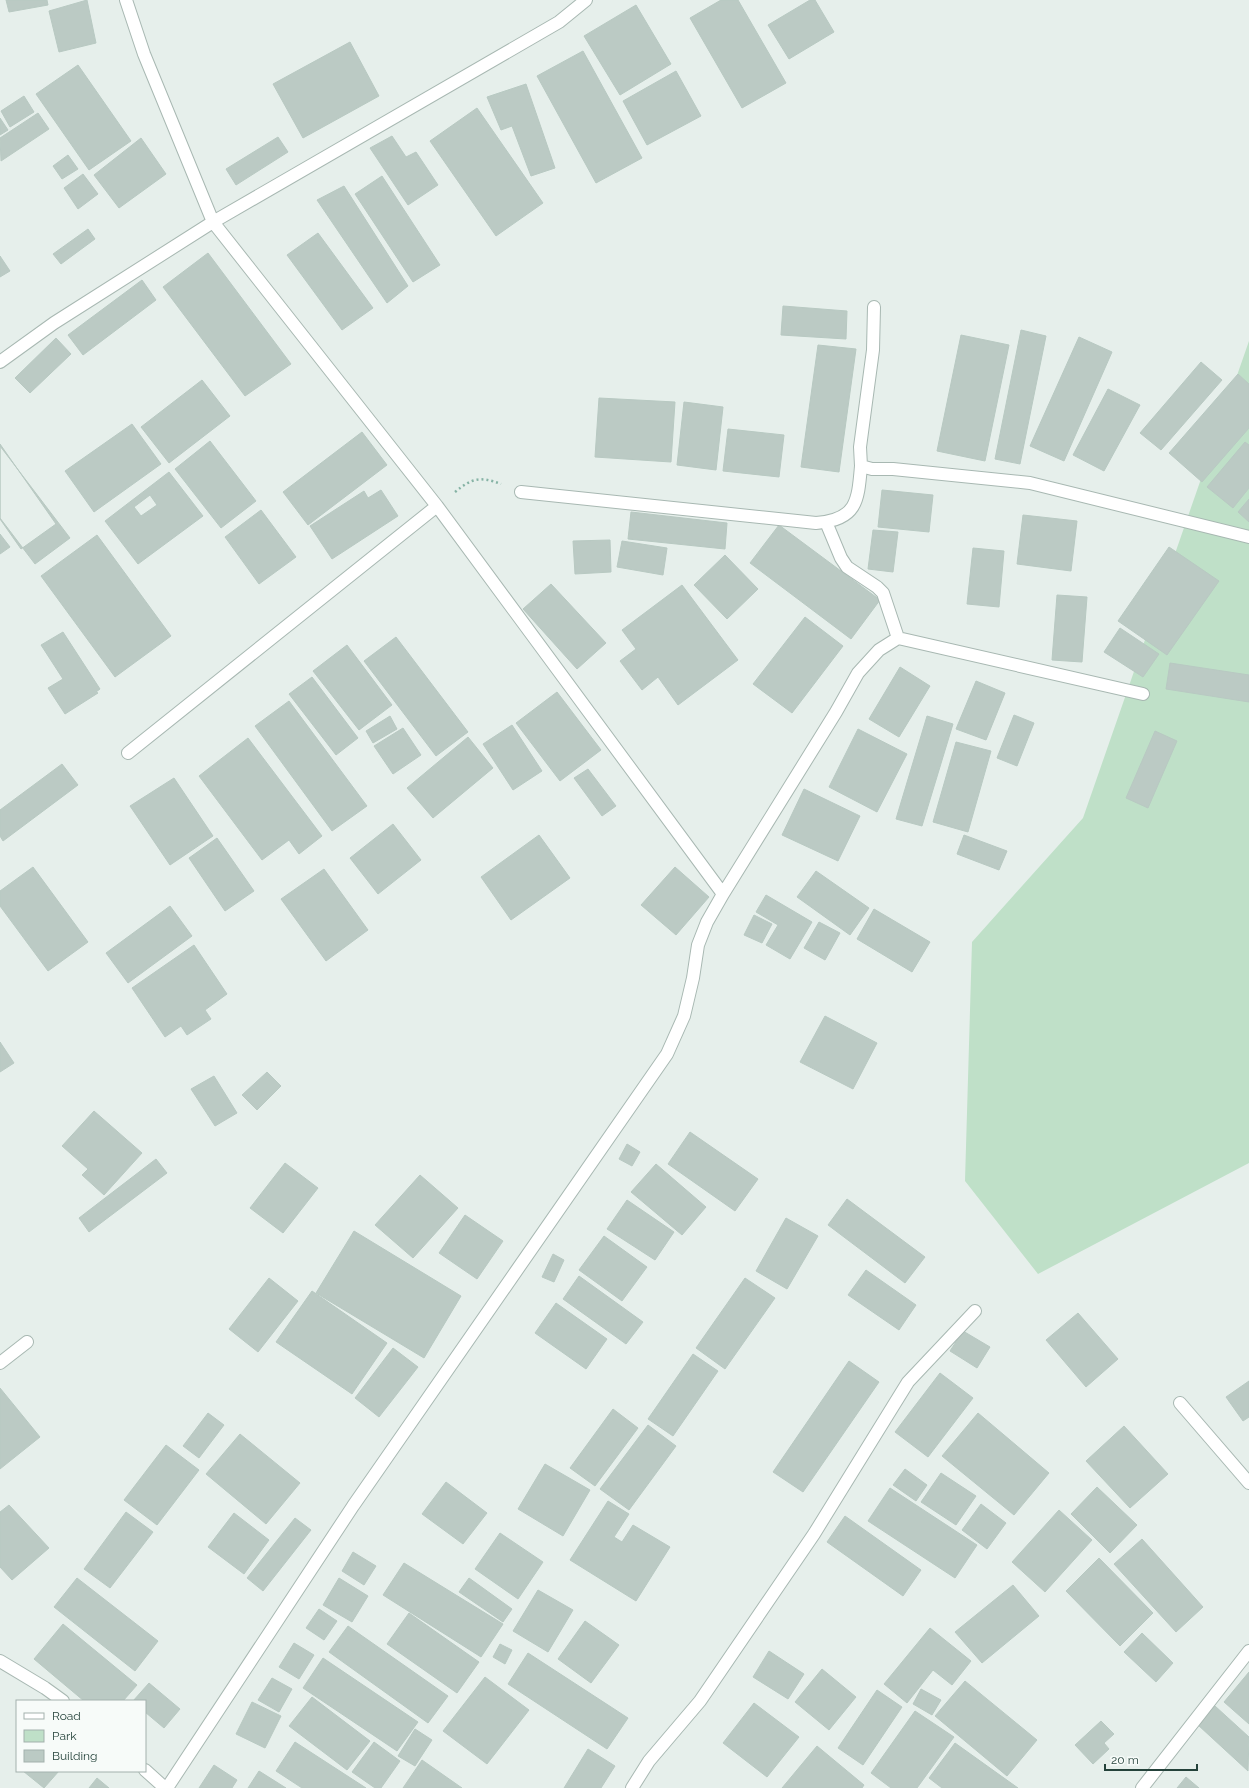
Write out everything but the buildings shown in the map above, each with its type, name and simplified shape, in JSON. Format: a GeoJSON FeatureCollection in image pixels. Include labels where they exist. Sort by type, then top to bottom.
{"type":"FeatureCollection","features":[{"type":"Feature","properties":{"kind":"street"},"geometry":{"type":"LineString","coordinates":[[126,0],[144,54],[214,222],[437,506],[723,894]]}},
{"type":"Feature","properties":{"kind":"street"},"geometry":{"type":"LineString","coordinates":[[0,362],[54,323],[214,222],[559,22],[586,0]]}},
{"type":"Feature","properties":{"kind":"street"},"geometry":{"type":"LineString","coordinates":[[521,492],[816,523],[826,522],[844,516],[852,509],[858,496],[861,466],[860,447],[873,350],[874,307]]}},
{"type":"Feature","properties":{"kind":"street"},"geometry":{"type":"LineString","coordinates":[[861,466],[872,469],[893,469],[1030,483],[1249,537]]}},
{"type":"Feature","properties":{"kind":"street"},"geometry":{"type":"LineString","coordinates":[[128,753],[437,506]]}},
{"type":"Feature","properties":{"kind":"street"},"geometry":{"type":"LineString","coordinates":[[826,522],[841,558],[847,567],[877,587],[883,593],[898,638]]}},
{"type":"Feature","properties":{"kind":"street"},"geometry":{"type":"LineString","coordinates":[[146,1771],[166,1788],[353,1506],[667,1054],[684,1016],[693,978],[698,945],[707,922],[836,712],[858,673],[878,650],[898,638],[1144,694]]}},
{"type":"Feature","properties":{"kind":"street"},"geometry":{"type":"LineString","coordinates":[[632,1788],[649,1761],[700,1701],[810,1541],[908,1382],[975,1311]]}},
{"type":"Feature","properties":{"kind":"street"},"geometry":{"type":"LineString","coordinates":[[0,1363],[27,1342]]}},
{"type":"Feature","properties":{"kind":"street"},"geometry":{"type":"LineString","coordinates":[[1180,1403],[1249,1482]]}},
{"type":"Feature","properties":{"kind":"street"},"geometry":{"type":"LineString","coordinates":[[1142,1788],[1249,1651]]}},
{"type":"Feature","properties":{"kind":"street"},"geometry":{"type":"LineString","coordinates":[[0,1661],[45,1688],[62,1700]]}},
{"type":"Feature","properties":{"kind":"path"},"geometry":{"type":"LineString","coordinates":[[437,506],[466,482],[479,478],[489,480],[521,492]]}},
{"type":"Feature","properties":{"kind":"green space"},"geometry":{"type":"Polygon","coordinates":[[[1249,341],[1249,1163],[1038,1274],[965,1181],[972,942],[1083,818],[1249,341]]]}}]}
